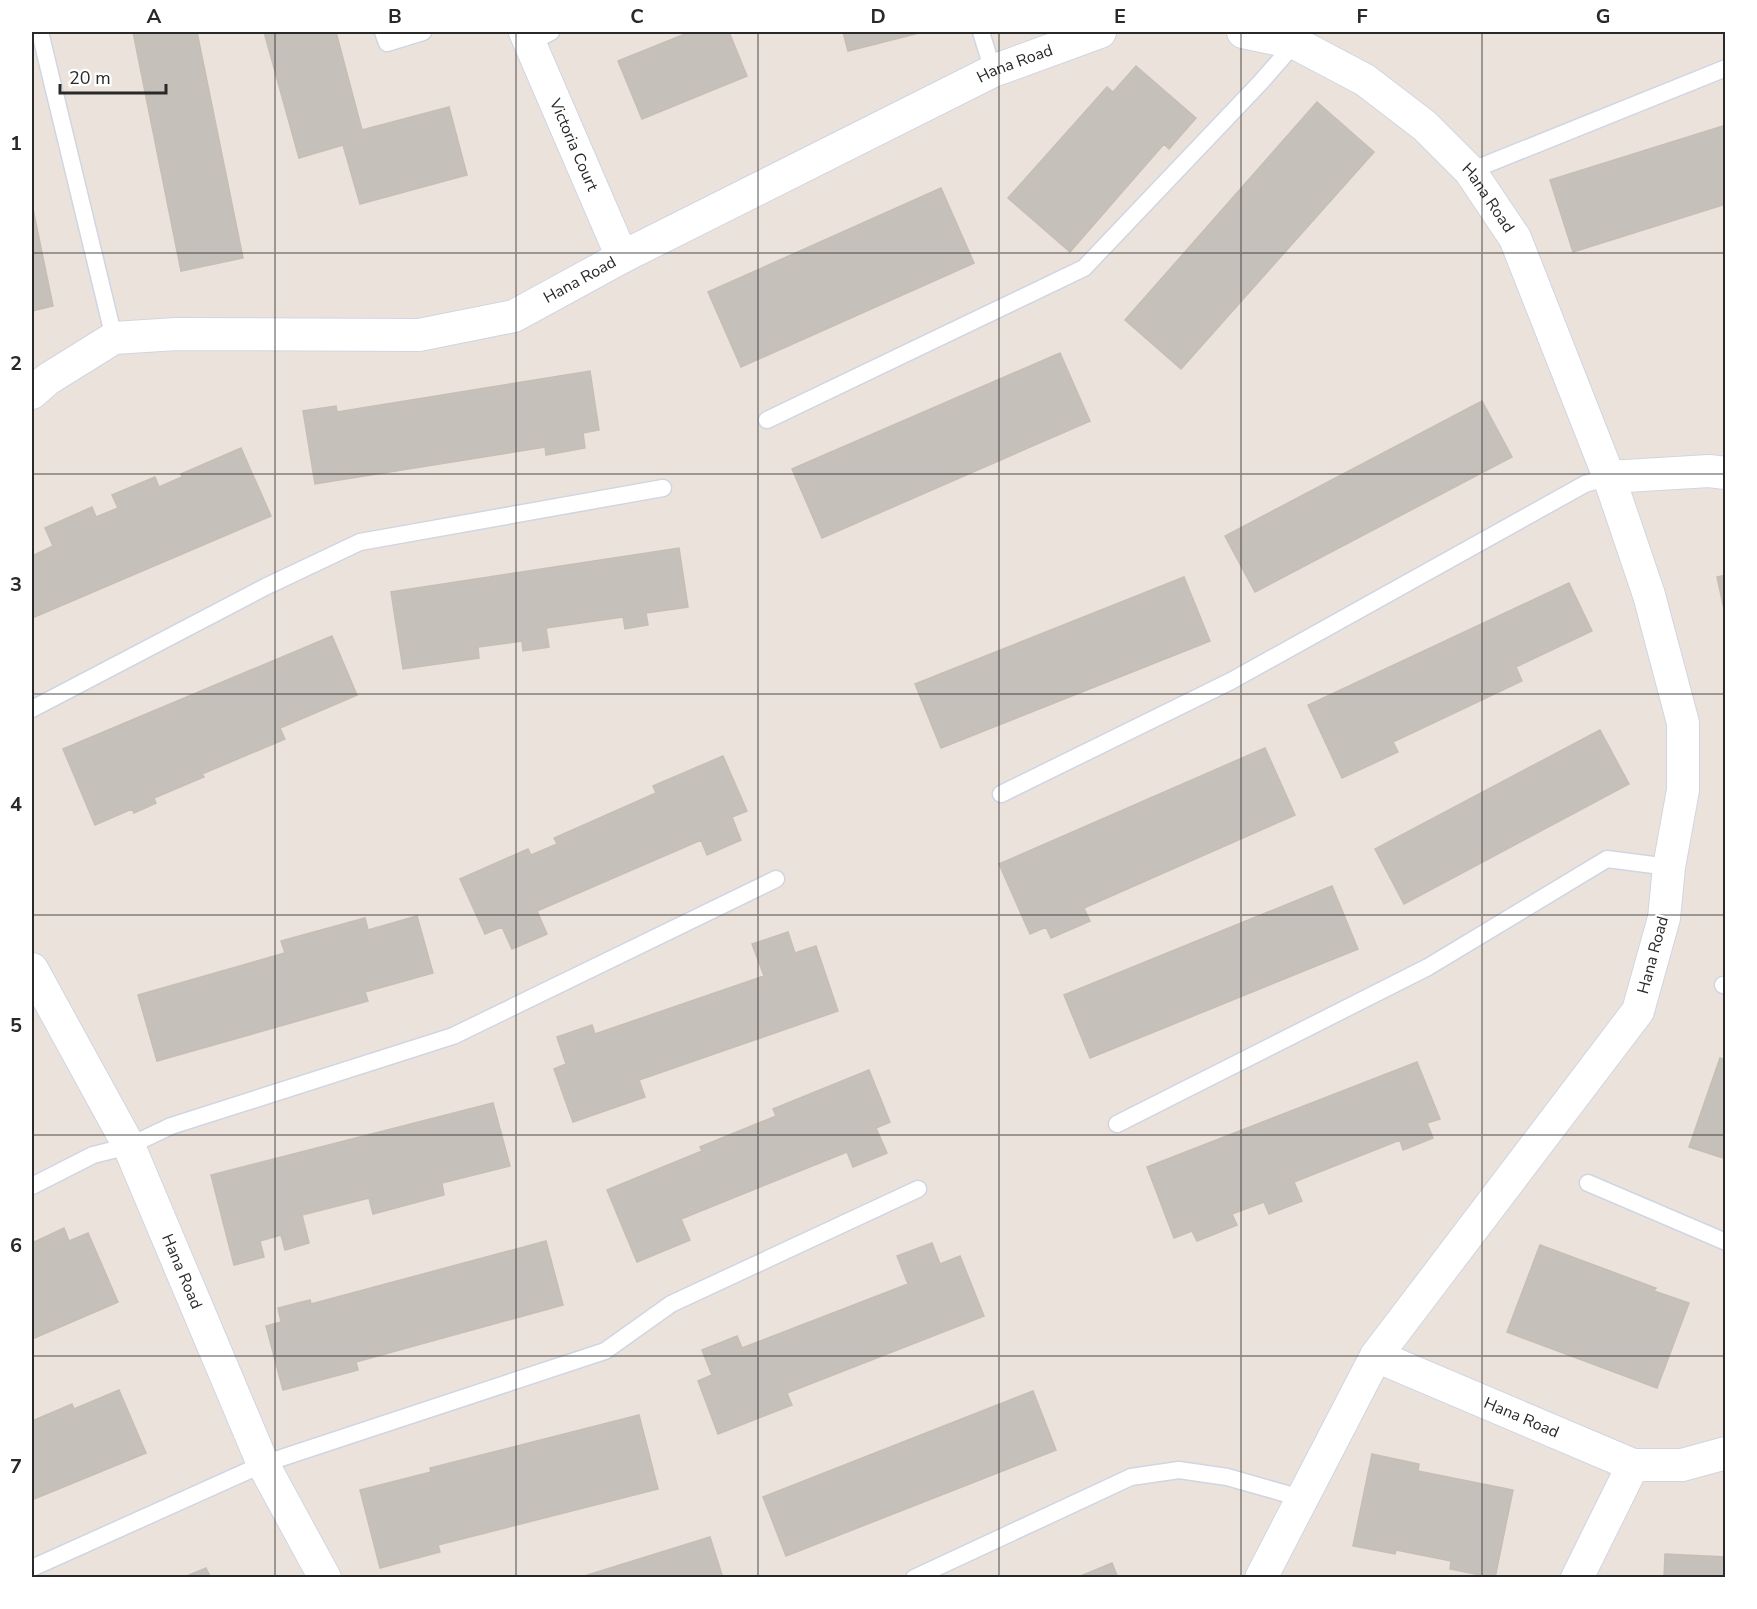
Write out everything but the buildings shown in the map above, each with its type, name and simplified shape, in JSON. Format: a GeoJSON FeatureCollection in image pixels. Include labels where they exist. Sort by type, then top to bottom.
{"type":"FeatureCollection","features":[{"type":"Feature","properties":{"kind":"street","name":"Hana Road"},"geometry":{"type":"LineString","coordinates":[[32,393],[48,379],[114,338],[176,334],[419,335],[514,316],[622,257],[993,71],[1100,32]]}},
{"type":"Feature","properties":{"kind":"street","name":"Hana Road"},"geometry":{"type":"LineString","coordinates":[[1243,32],[1296,37],[1365,80],[1425,126],[1470,171],[1515,238],[1609,477],[1650,595],[1683,723],[1683,790],[1669,867],[1664,918],[1638,1011],[1376,1356],[1261,1578]]}},
{"type":"Feature","properties":{"kind":"street","name":"Victoria Court"},"geometry":{"type":"LineString","coordinates":[[535,35],[622,257]]}},
{"type":"Feature","properties":{"kind":"street"},"geometry":{"type":"LineString","coordinates":[[1609,477],[1709,471],[1725,473]]}},
{"type":"Feature","properties":{"kind":"street","name":"Hana Road"},"geometry":{"type":"LineString","coordinates":[[32,969],[129,1146],[263,1464],[325,1578]]}},
{"type":"Feature","properties":{"kind":"street","name":"Hana Road"},"geometry":{"type":"LineString","coordinates":[[1376,1356],[1633,1465],[1682,1465],[1725,1453]]}},
{"type":"Feature","properties":{"kind":"street"},"geometry":{"type":"LineString","coordinates":[[1577,1578],[1633,1465]]}},
{"type":"Feature","properties":{"kind":"lane"},"geometry":{"type":"LineString","coordinates":[[40,32],[114,338]]}},
{"type":"Feature","properties":{"kind":"lane"},"geometry":{"type":"LineString","coordinates":[[383,32],[387,43],[423,32]]}},
{"type":"Feature","properties":{"kind":"lane"},"geometry":{"type":"LineString","coordinates":[[981,32],[993,71]]}},
{"type":"Feature","properties":{"kind":"lane"},"geometry":{"type":"LineString","coordinates":[[767,420],[1084,268],[1260,83],[1296,37]]}},
{"type":"Feature","properties":{"kind":"lane"},"geometry":{"type":"LineString","coordinates":[[1470,171],[1725,68]]}},
{"type":"Feature","properties":{"kind":"lane"},"geometry":{"type":"LineString","coordinates":[[1001,794],[1231,681],[1585,484],[1609,477]]}},
{"type":"Feature","properties":{"kind":"lane"},"geometry":{"type":"LineString","coordinates":[[32,709],[265,587],[360,542],[663,488]]}},
{"type":"Feature","properties":{"kind":"lane"},"geometry":{"type":"LineString","coordinates":[[1117,1124],[1428,968],[1606,859],[1669,867]]}},
{"type":"Feature","properties":{"kind":"lane"},"geometry":{"type":"LineString","coordinates":[[32,1186],[93,1155],[129,1146],[171,1126],[453,1036],[776,879]]}},
{"type":"Feature","properties":{"kind":"lane"},"geometry":{"type":"LineString","coordinates":[[1587,1183],[1725,1242]]}},
{"type":"Feature","properties":{"kind":"lane"},"geometry":{"type":"LineString","coordinates":[[32,1568],[263,1464],[605,1351],[671,1304],[918,1189]]}},
{"type":"Feature","properties":{"kind":"lane"},"geometry":{"type":"LineString","coordinates":[[914,1578],[1131,1477],[1179,1470],[1227,1477],[1301,1498]]}}]}
